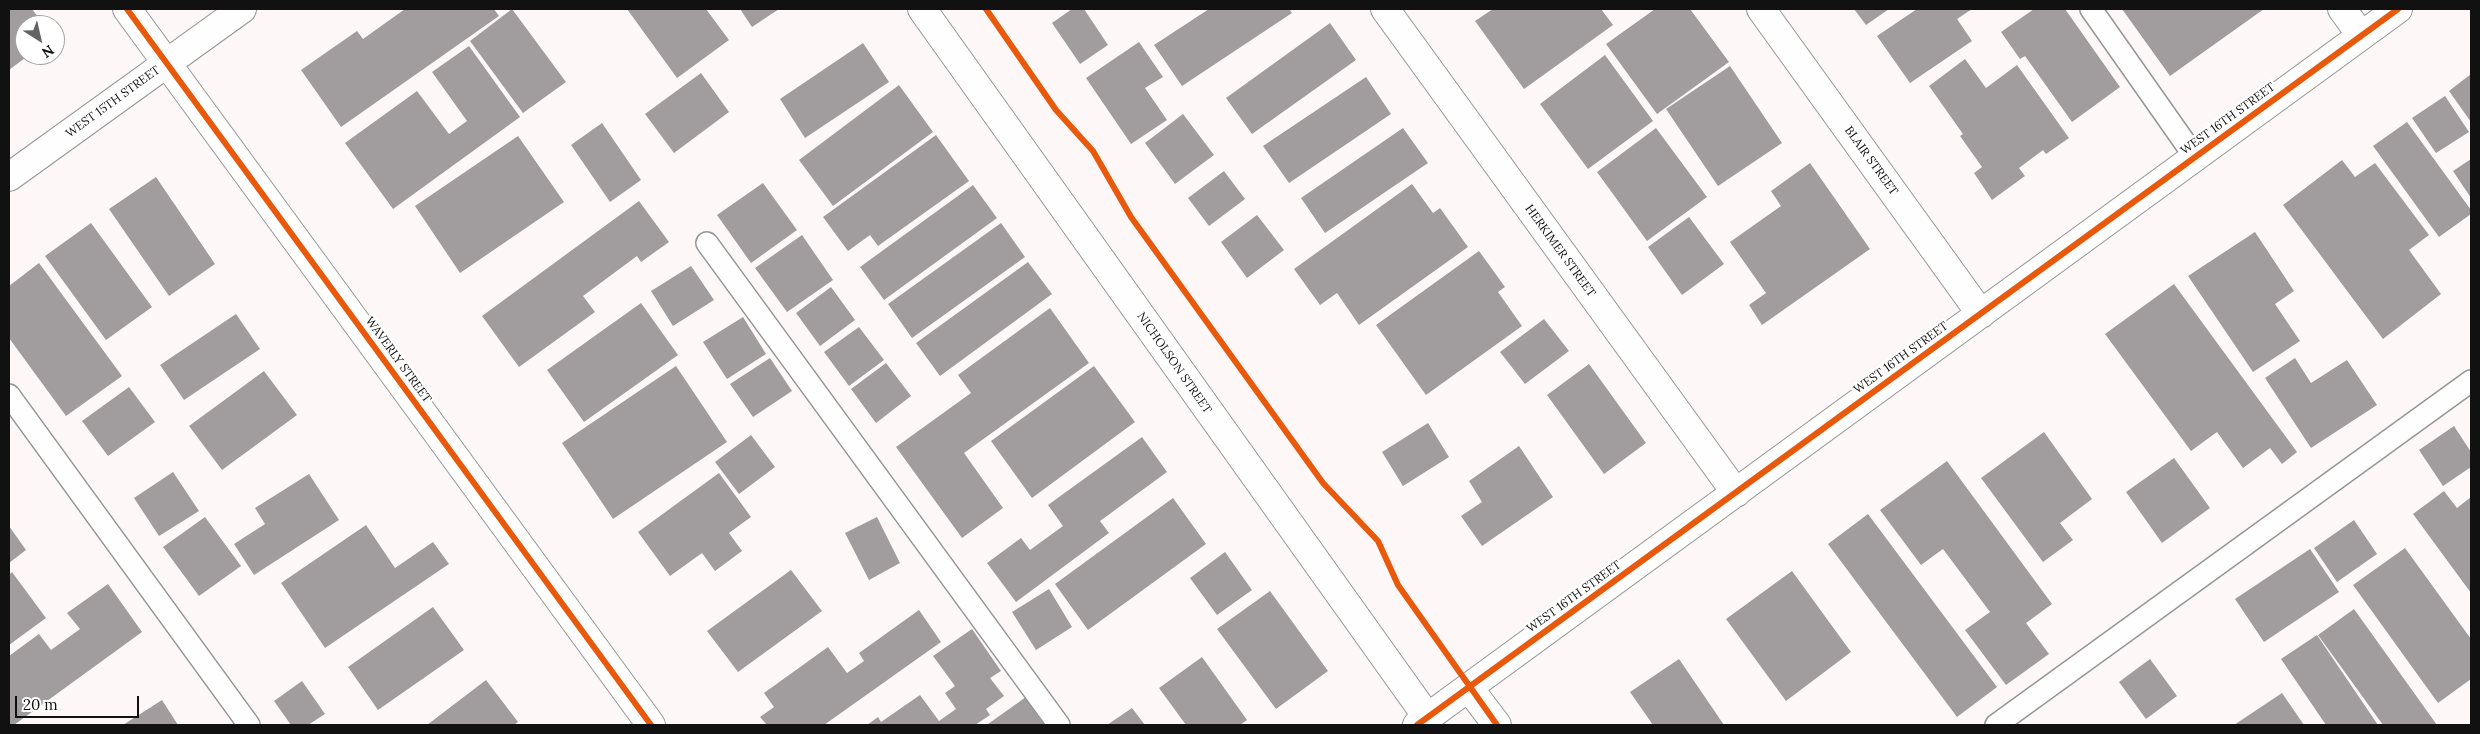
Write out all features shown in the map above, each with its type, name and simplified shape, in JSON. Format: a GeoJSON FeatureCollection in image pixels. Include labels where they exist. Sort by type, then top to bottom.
{"type":"FeatureCollection","features":[{"type":"Feature","properties":{"kind":"street","name":"WAVERLY STREET"},"geometry":{"type":"LineString","coordinates":[[127,9],[651,725]]}},
{"type":"Feature","properties":{"kind":"street","name":"WEST 15TH STREET"},"geometry":{"type":"LineString","coordinates":[[9,177],[242,9]]}},
{"type":"Feature","properties":{"kind":"street","name":"NICHOLSON STREET"},"geometry":{"type":"LineString","coordinates":[[922,9],[1423,721]]}},
{"type":"Feature","properties":{"kind":"street","name":"HERKIMER STREET"},"geometry":{"type":"LineString","coordinates":[[1384,9],[1736,493]]}},
{"type":"Feature","properties":{"kind":"street","name":"BLAIR STREET"},"geometry":{"type":"LineString","coordinates":[[1761,9],[1981,314]]}},
{"type":"Feature","properties":{"kind":"street"},"geometry":{"type":"LineString","coordinates":[[2342,9],[2361,35]]}},
{"type":"Feature","properties":{"kind":"street","name":"WEST 16TH STREET"},"geometry":{"type":"LineString","coordinates":[[1423,721],[2398,9]]}},
{"type":"Feature","properties":{"kind":"street"},"geometry":{"type":"LineString","coordinates":[[1469,688],[1497,725]]}},
{"type":"Feature","properties":{"kind":"lane"},"geometry":{"type":"LineString","coordinates":[[2091,9],[2195,157]]}},
{"type":"Feature","properties":{"kind":"lane"},"geometry":{"type":"LineString","coordinates":[[708,243],[1059,725]]}},
{"type":"Feature","properties":{"kind":"lane"},"geometry":{"type":"LineString","coordinates":[[1996,725],[2471,381]]}},
{"type":"Feature","properties":{"kind":"lane"},"geometry":{"type":"LineString","coordinates":[[9,395],[249,725]]}},
{"type":"Feature","properties":{"kind":"building"},"geometry":{"type":"Polygon","coordinates":[[[9,9],[32,9],[36,15],[15,15],[16,65],[9,70],[9,9]]]}},
{"type":"Feature","properties":{"kind":"building"},"geometry":{"type":"Polygon","coordinates":[[[405,9],[494,9],[499,16],[341,127],[301,70],[357,31],[363,39],[405,9]]]}},
{"type":"Feature","properties":{"kind":"building"},"geometry":{"type":"Polygon","coordinates":[[[512,9],[566,82],[523,113],[470,41],[512,9]]]}},
{"type":"Feature","properties":{"kind":"building"},"geometry":{"type":"Polygon","coordinates":[[[627,9],[706,9],[729,40],[677,78],[627,9]]]}},
{"type":"Feature","properties":{"kind":"building"},"geometry":{"type":"Polygon","coordinates":[[[740,9],[779,9],[752,27],[740,9]]]}},
{"type":"Feature","properties":{"kind":"building"},"geometry":{"type":"Polygon","coordinates":[[[1072,9],[1084,9],[1108,45],[1080,64],[1052,23],[1072,9]]]}},
{"type":"Feature","properties":{"kind":"building"},"geometry":{"type":"Polygon","coordinates":[[[1209,9],[1289,9],[1292,13],[1182,86],[1154,45],[1209,9]]]}},
{"type":"Feature","properties":{"kind":"building"},"geometry":{"type":"Polygon","coordinates":[[[1493,9],[1601,9],[1613,25],[1524,89],[1475,21],[1493,9]]]}},
{"type":"Feature","properties":{"kind":"building"},"geometry":{"type":"Polygon","coordinates":[[[1655,9],[1690,9],[1729,62],[1657,114],[1606,44],[1655,9]]]}},
{"type":"Feature","properties":{"kind":"building"},"geometry":{"type":"Polygon","coordinates":[[[1854,9],[1889,9],[1866,25],[1854,9]]]}},
{"type":"Feature","properties":{"kind":"building"},"geometry":{"type":"Polygon","coordinates":[[[1917,9],[1972,9],[1957,19],[1972,41],[1910,83],[1877,36],[1917,9]]]}},
{"type":"Feature","properties":{"kind":"building"},"geometry":{"type":"Polygon","coordinates":[[[2034,9],[2065,9],[2120,87],[2072,122],[2025,56],[2020,59],[2001,32],[2034,9]]]}},
{"type":"Feature","properties":{"kind":"building"},"geometry":{"type":"Polygon","coordinates":[[[2122,9],[2264,9],[2170,76],[2122,9]]]}},
{"type":"Feature","properties":{"kind":"building"},"geometry":{"type":"Polygon","coordinates":[[[1330,23],[1356,60],[1252,134],[1226,98],[1330,23]]]}},
{"type":"Feature","properties":{"kind":"building"},"geometry":{"type":"Polygon","coordinates":[[[1139,42],[1163,77],[1145,88],[1167,120],[1131,144],[1086,78],[1139,42]]]}},
{"type":"Feature","properties":{"kind":"building"},"geometry":{"type":"Polygon","coordinates":[[[863,43],[889,82],[805,138],[780,99],[863,43]]]}},
{"type":"Feature","properties":{"kind":"building"},"geometry":{"type":"Polygon","coordinates":[[[469,46],[520,117],[393,209],[345,143],[417,91],[449,134],[467,121],[432,72],[469,46]]]}},
{"type":"Feature","properties":{"kind":"building"},"geometry":{"type":"Polygon","coordinates":[[[1605,55],[1653,121],[1588,169],[1540,104],[1605,55]]]}},
{"type":"Feature","properties":{"kind":"building"},"geometry":{"type":"Polygon","coordinates":[[[1965,59],[1986,88],[2017,65],[2069,138],[2046,154],[2043,150],[2019,168],[2025,176],[1992,200],[1974,173],[1982,167],[1960,136],[1963,134],[1929,86],[1965,59]]]}},
{"type":"Feature","properties":{"kind":"building"},"geometry":{"type":"Polygon","coordinates":[[[1730,66],[1782,143],[1718,186],[1666,109],[1730,66]]]}},
{"type":"Feature","properties":{"kind":"building"},"geometry":{"type":"Polygon","coordinates":[[[701,73],[729,112],[674,153],[645,114],[701,73]]]}},
{"type":"Feature","properties":{"kind":"building"},"geometry":{"type":"Polygon","coordinates":[[[2471,74],[2471,122],[2449,91],[2471,74]]]}},
{"type":"Feature","properties":{"kind":"building"},"geometry":{"type":"Polygon","coordinates":[[[1366,77],[1391,114],[1289,183],[1263,146],[1366,77]]]}},
{"type":"Feature","properties":{"kind":"building"},"geometry":{"type":"Polygon","coordinates":[[[899,85],[933,132],[833,206],[799,160],[899,85]]]}},
{"type":"Feature","properties":{"kind":"building"},"geometry":{"type":"Polygon","coordinates":[[[2445,96],[2469,132],[2436,153],[2412,118],[2445,96]]]}},
{"type":"Feature","properties":{"kind":"building"},"geometry":{"type":"Polygon","coordinates":[[[1183,114],[1214,155],[1175,184],[1145,143],[1183,114]]]}},
{"type":"Feature","properties":{"kind":"building"},"geometry":{"type":"Polygon","coordinates":[[[2407,122],[2471,210],[2471,214],[2439,237],[2373,146],[2407,122]]]}},
{"type":"Feature","properties":{"kind":"building"},"geometry":{"type":"Polygon","coordinates":[[[602,123],[641,180],[610,202],[571,145],[602,123]]]}},
{"type":"Feature","properties":{"kind":"building"},"geometry":{"type":"Polygon","coordinates":[[[1403,128],[1428,163],[1325,233],[1301,198],[1403,128]]]}},
{"type":"Feature","properties":{"kind":"building"},"geometry":{"type":"Polygon","coordinates":[[[1656,128],[1707,197],[1647,241],[1597,172],[1656,128]]]}},
{"type":"Feature","properties":{"kind":"building"},"geometry":{"type":"Polygon","coordinates":[[[936,135],[969,181],[878,246],[870,235],[848,251],[823,217],[936,135]]]}},
{"type":"Feature","properties":{"kind":"building"},"geometry":{"type":"Polygon","coordinates":[[[518,136],[564,202],[460,273],[415,206],[518,136]]]}},
{"type":"Feature","properties":{"kind":"building"},"geometry":{"type":"Polygon","coordinates":[[[2471,159],[2471,198],[2453,171],[2471,159]]]}},
{"type":"Feature","properties":{"kind":"building"},"geometry":{"type":"Polygon","coordinates":[[[2342,160],[2355,177],[2375,163],[2429,235],[2409,250],[2441,294],[2383,339],[2283,205],[2342,160]]]}},
{"type":"Feature","properties":{"kind":"building"},"geometry":{"type":"Polygon","coordinates":[[[1810,163],[1870,249],[1762,325],[1749,305],[1766,293],[1730,242],[1781,206],[1771,191],[1810,163]]]}},
{"type":"Feature","properties":{"kind":"building"},"geometry":{"type":"Polygon","coordinates":[[[1224,171],[1245,199],[1209,226],[1188,198],[1224,171]]]}},
{"type":"Feature","properties":{"kind":"building"},"geometry":{"type":"Polygon","coordinates":[[[156,177],[215,264],[169,296],[109,209],[156,177]]]}},
{"type":"Feature","properties":{"kind":"building"},"geometry":{"type":"Polygon","coordinates":[[[763,183],[797,230],[751,263],[717,215],[763,183]]]}},
{"type":"Feature","properties":{"kind":"building"},"geometry":{"type":"Polygon","coordinates":[[[1412,184],[1433,213],[1440,208],[1468,247],[1359,325],[1337,293],[1320,305],[1294,269],[1412,184]]]}},
{"type":"Feature","properties":{"kind":"building"},"geometry":{"type":"Polygon","coordinates":[[[973,185],[997,218],[884,300],[860,267],[973,185]]]}},
{"type":"Feature","properties":{"kind":"building"},"geometry":{"type":"Polygon","coordinates":[[[639,201],[669,242],[641,262],[637,256],[583,296],[595,312],[519,367],[482,316],[639,201]]]}},
{"type":"Feature","properties":{"kind":"building"},"geometry":{"type":"Polygon","coordinates":[[[1257,215],[1284,250],[1247,278],[1221,242],[1257,215]]]}},
{"type":"Feature","properties":{"kind":"building"},"geometry":{"type":"Polygon","coordinates":[[[1689,217],[1724,264],[1682,295],[1648,247],[1689,217]]]}},
{"type":"Feature","properties":{"kind":"building"},"geometry":{"type":"Polygon","coordinates":[[[91,223],[152,307],[106,340],[45,256],[91,223]]]}},
{"type":"Feature","properties":{"kind":"building"},"geometry":{"type":"Polygon","coordinates":[[[1001,223],[1025,257],[912,338],[888,304],[1001,223]]]}},
{"type":"Feature","properties":{"kind":"building"},"geometry":{"type":"Polygon","coordinates":[[[2255,232],[2294,291],[2275,304],[2300,341],[2253,372],[2188,276],[2255,232]]]}},
{"type":"Feature","properties":{"kind":"building"},"geometry":{"type":"Polygon","coordinates":[[[802,235],[833,280],[787,312],[755,268],[802,235]]]}},
{"type":"Feature","properties":{"kind":"building"},"geometry":{"type":"Polygon","coordinates":[[[1479,251],[1505,287],[1498,292],[1522,326],[1426,395],[1376,325],[1479,251]]]}},
{"type":"Feature","properties":{"kind":"building"},"geometry":{"type":"Polygon","coordinates":[[[1028,262],[1052,294],[940,376],[916,343],[1028,262]]]}},
{"type":"Feature","properties":{"kind":"building"},"geometry":{"type":"Polygon","coordinates":[[[39,263],[122,376],[66,416],[9,338],[9,286],[39,263]]]}},
{"type":"Feature","properties":{"kind":"building"},"geometry":{"type":"Polygon","coordinates":[[[691,266],[714,300],[673,326],[651,291],[691,266]]]}},
{"type":"Feature","properties":{"kind":"building"},"geometry":{"type":"Polygon","coordinates":[[[2174,284],[2297,452],[2282,464],[2270,448],[2243,468],[2217,432],[2191,451],[2105,334],[2174,284]]]}},
{"type":"Feature","properties":{"kind":"building"},"geometry":{"type":"Polygon","coordinates":[[[831,287],[855,320],[820,346],[796,313],[831,287]]]}},
{"type":"Feature","properties":{"kind":"building"},"geometry":{"type":"Polygon","coordinates":[[[641,303],[678,355],[584,422],[547,370],[641,303]]]}},
{"type":"Feature","properties":{"kind":"building"},"geometry":{"type":"Polygon","coordinates":[[[1050,308],[1089,363],[964,453],[1003,508],[962,538],[896,447],[971,393],[958,375],[1050,308]]]}},
{"type":"Feature","properties":{"kind":"building"},"geometry":{"type":"Polygon","coordinates":[[[236,314],[260,349],[184,400],[160,365],[236,314]]]}},
{"type":"Feature","properties":{"kind":"building"},"geometry":{"type":"Polygon","coordinates":[[[743,317],[766,354],[727,379],[703,342],[743,317]]]}},
{"type":"Feature","properties":{"kind":"building"},"geometry":{"type":"Polygon","coordinates":[[[1544,319],[1569,351],[1525,384],[1500,352],[1544,319]]]}},
{"type":"Feature","properties":{"kind":"building"},"geometry":{"type":"Polygon","coordinates":[[[859,327],[884,360],[849,386],[824,352],[859,327]]]}},
{"type":"Feature","properties":{"kind":"building"},"geometry":{"type":"Polygon","coordinates":[[[770,358],[792,391],[753,417],[730,384],[770,358]]]}},
{"type":"Feature","properties":{"kind":"building"},"geometry":{"type":"Polygon","coordinates":[[[2295,358],[2311,383],[2347,360],[2377,405],[2311,448],[2265,378],[2295,358]]]}},
{"type":"Feature","properties":{"kind":"building"},"geometry":{"type":"Polygon","coordinates":[[[886,363],[911,396],[876,423],[851,389],[886,363]]]}},
{"type":"Feature","properties":{"kind":"building"},"geometry":{"type":"Polygon","coordinates":[[[1589,364],[1646,443],[1604,474],[1547,395],[1589,364]]]}},
{"type":"Feature","properties":{"kind":"building"},"geometry":{"type":"Polygon","coordinates":[[[676,366],[727,442],[613,519],[562,443],[676,366]]]}},
{"type":"Feature","properties":{"kind":"building"},"geometry":{"type":"Polygon","coordinates":[[[1094,366],[1135,422],[1032,498],[991,441],[1094,366]]]}},
{"type":"Feature","properties":{"kind":"building"},"geometry":{"type":"Polygon","coordinates":[[[264,371],[297,415],[222,470],[189,426],[264,371]]]}},
{"type":"Feature","properties":{"kind":"building"},"geometry":{"type":"Polygon","coordinates":[[[129,387],[155,422],[108,456],[82,421],[129,387]]]}},
{"type":"Feature","properties":{"kind":"building"},"geometry":{"type":"Polygon","coordinates":[[[1428,423],[1449,457],[1403,486],[1382,452],[1428,423]]]}},
{"type":"Feature","properties":{"kind":"building"},"geometry":{"type":"Polygon","coordinates":[[[2454,426],[2471,452],[2471,467],[2443,486],[2419,450],[2454,426]]]}},
{"type":"Feature","properties":{"kind":"building"},"geometry":{"type":"Polygon","coordinates":[[[2044,432],[2092,499],[2060,523],[2073,540],[2043,562],[1981,478],[2044,432]]]}},
{"type":"Feature","properties":{"kind":"building"},"geometry":{"type":"Polygon","coordinates":[[[751,435],[775,467],[739,494],[715,462],[751,435]]]}},
{"type":"Feature","properties":{"kind":"building"},"geometry":{"type":"Polygon","coordinates":[[[1142,437],[1167,472],[1100,521],[1109,533],[1016,602],[987,563],[1021,538],[1030,550],[1063,526],[1048,505],[1142,437]]]}},
{"type":"Feature","properties":{"kind":"building"},"geometry":{"type":"Polygon","coordinates":[[[1519,446],[1553,497],[1482,546],[1461,516],[1482,502],[1469,481],[1519,446]]]}},
{"type":"Feature","properties":{"kind":"building"},"geometry":{"type":"Polygon","coordinates":[[[2174,458],[2210,508],[2162,543],[2126,492],[2174,458]]]}},
{"type":"Feature","properties":{"kind":"building"},"geometry":{"type":"Polygon","coordinates":[[[1947,461],[2052,604],[2026,623],[2049,654],[2006,685],[1965,630],[1990,612],[1943,549],[1921,565],[1880,510],[1947,461]]]}},
{"type":"Feature","properties":{"kind":"building"},"geometry":{"type":"Polygon","coordinates":[[[173,472],[199,511],[159,536],[134,498],[173,472]]]}},
{"type":"Feature","properties":{"kind":"building"},"geometry":{"type":"Polygon","coordinates":[[[719,473],[751,517],[729,533],[742,551],[715,571],[702,553],[670,576],[638,532],[719,473]]]}},
{"type":"Feature","properties":{"kind":"building"},"geometry":{"type":"Polygon","coordinates":[[[309,474],[339,520],[254,575],[234,544],[265,524],[255,508],[309,474]]]}},
{"type":"Feature","properties":{"kind":"building"},"geometry":{"type":"Polygon","coordinates":[[[2444,491],[2457,508],[2471,497],[2471,593],[2413,514],[2444,491]]]}},
{"type":"Feature","properties":{"kind":"building"},"geometry":{"type":"Polygon","coordinates":[[[1173,498],[1206,544],[1088,630],[1055,584],[1173,498]]]}},
{"type":"Feature","properties":{"kind":"building"},"geometry":{"type":"Polygon","coordinates":[[[1868,514],[1997,687],[1957,717],[1828,544],[1868,514]]]}},
{"type":"Feature","properties":{"kind":"building"},"geometry":{"type":"Polygon","coordinates":[[[205,517],[241,566],[199,596],[163,547],[205,517]]]}},
{"type":"Feature","properties":{"kind":"building"},"geometry":{"type":"Polygon","coordinates":[[[877,517],[900,563],[869,580],[845,533],[877,517]]]}},
{"type":"Feature","properties":{"kind":"building"},"geometry":{"type":"Polygon","coordinates":[[[2354,520],[2377,554],[2337,582],[2314,548],[2354,520]]]}},
{"type":"Feature","properties":{"kind":"building"},"geometry":{"type":"Polygon","coordinates":[[[366,525],[395,568],[433,542],[449,564],[325,648],[281,583],[366,525]]]}},
{"type":"Feature","properties":{"kind":"building"},"geometry":{"type":"Polygon","coordinates":[[[9,526],[26,550],[9,563],[9,526]]]}},
{"type":"Feature","properties":{"kind":"building"},"geometry":{"type":"Polygon","coordinates":[[[2405,548],[2471,639],[2471,679],[2438,703],[2353,585],[2405,548]]]}},
{"type":"Feature","properties":{"kind":"building"},"geometry":{"type":"Polygon","coordinates":[[[2310,549],[2339,592],[2264,642],[2235,599],[2310,549]]]}},
{"type":"Feature","properties":{"kind":"building"},"geometry":{"type":"Polygon","coordinates":[[[1225,552],[1252,590],[1217,615],[1190,578],[1225,552]]]}},
{"type":"Feature","properties":{"kind":"building"},"geometry":{"type":"Polygon","coordinates":[[[791,570],[822,611],[738,672],[707,631],[791,570]]]}},
{"type":"Feature","properties":{"kind":"building"},"geometry":{"type":"Polygon","coordinates":[[[1792,571],[1851,652],[1786,701],[1726,619],[1792,571]]]}},
{"type":"Feature","properties":{"kind":"building"},"geometry":{"type":"Polygon","coordinates":[[[12,572],[46,618],[9,645],[9,575],[12,572]]]}},
{"type":"Feature","properties":{"kind":"building"},"geometry":{"type":"Polygon","coordinates":[[[108,584],[142,632],[14,725],[9,725],[9,656],[39,634],[51,650],[80,629],[67,613],[108,584]]]}},
{"type":"Feature","properties":{"kind":"building"},"geometry":{"type":"Polygon","coordinates":[[[1049,589],[1072,627],[1036,650],[1012,612],[1049,589]]]}},
{"type":"Feature","properties":{"kind":"building"},"geometry":{"type":"Polygon","coordinates":[[[1270,591],[1328,671],[1276,709],[1217,629],[1270,591]]]}},
{"type":"Feature","properties":{"kind":"building"},"geometry":{"type":"Polygon","coordinates":[[[433,607],[464,650],[378,710],[348,667],[433,607]]]}},
{"type":"Feature","properties":{"kind":"building"},"geometry":{"type":"Polygon","coordinates":[[[2354,609],[2437,725],[2383,725],[2318,635],[2354,609]]]}},
{"type":"Feature","properties":{"kind":"building"},"geometry":{"type":"Polygon","coordinates":[[[919,610],[941,642],[824,725],[767,725],[760,717],[774,707],[764,693],[828,647],[847,673],[864,661],[859,653],[919,610]]]}},
{"type":"Feature","properties":{"kind":"building"},"geometry":{"type":"Polygon","coordinates":[[[972,629],[1001,671],[990,678],[1004,696],[986,709],[990,715],[975,725],[867,725],[878,717],[881,722],[920,695],[939,721],[956,709],[945,693],[955,686],[933,656],[972,629]]]}},
{"type":"Feature","properties":{"kind":"building"},"geometry":{"type":"Polygon","coordinates":[[[2317,635],[2378,725],[2326,725],[2281,659],[2317,635]]]}},
{"type":"Feature","properties":{"kind":"building"},"geometry":{"type":"Polygon","coordinates":[[[1202,657],[1247,720],[1240,725],[1186,725],[1159,688],[1202,657]]]}},
{"type":"Feature","properties":{"kind":"building"},"geometry":{"type":"Polygon","coordinates":[[[1679,659],[1724,725],[1653,725],[1630,692],[1679,659]]]}},
{"type":"Feature","properties":{"kind":"building"},"geometry":{"type":"Polygon","coordinates":[[[2150,659],[2177,696],[2146,719],[2119,682],[2150,659]]]}},
{"type":"Feature","properties":{"kind":"building"},"geometry":{"type":"Polygon","coordinates":[[[486,680],[518,722],[514,725],[427,725],[486,680]]]}},
{"type":"Feature","properties":{"kind":"building"},"geometry":{"type":"Polygon","coordinates":[[[302,681],[325,714],[308,725],[291,725],[274,701],[302,681]]]}},
{"type":"Feature","properties":{"kind":"building"},"geometry":{"type":"Polygon","coordinates":[[[2282,693],[2304,725],[2234,725],[2282,693]]]}},
{"type":"Feature","properties":{"kind":"building"},"geometry":{"type":"Polygon","coordinates":[[[1026,697],[1047,725],[988,724],[1026,697]]]}},
{"type":"Feature","properties":{"kind":"building"},"geometry":{"type":"Polygon","coordinates":[[[162,700],[178,725],[123,725],[162,700]]]}},
{"type":"Feature","properties":{"kind":"building"},"geometry":{"type":"Polygon","coordinates":[[[1132,708],[1145,725],[1107,725],[1132,708]]]}},
{"type":"Feature","properties":{"kind":"cycle path"},"geometry":{"type":"LineString","coordinates":[[127,9],[651,725]]}},
{"type":"Feature","properties":{"kind":"cycle path"},"geometry":{"type":"LineString","coordinates":[[986,9],[1056,110],[1093,151],[1131,217],[1323,483],[1378,541],[1398,585],[1497,725]]}},
{"type":"Feature","properties":{"kind":"cycle path"},"geometry":{"type":"LineString","coordinates":[[1417,725],[2398,9]]}}]}
